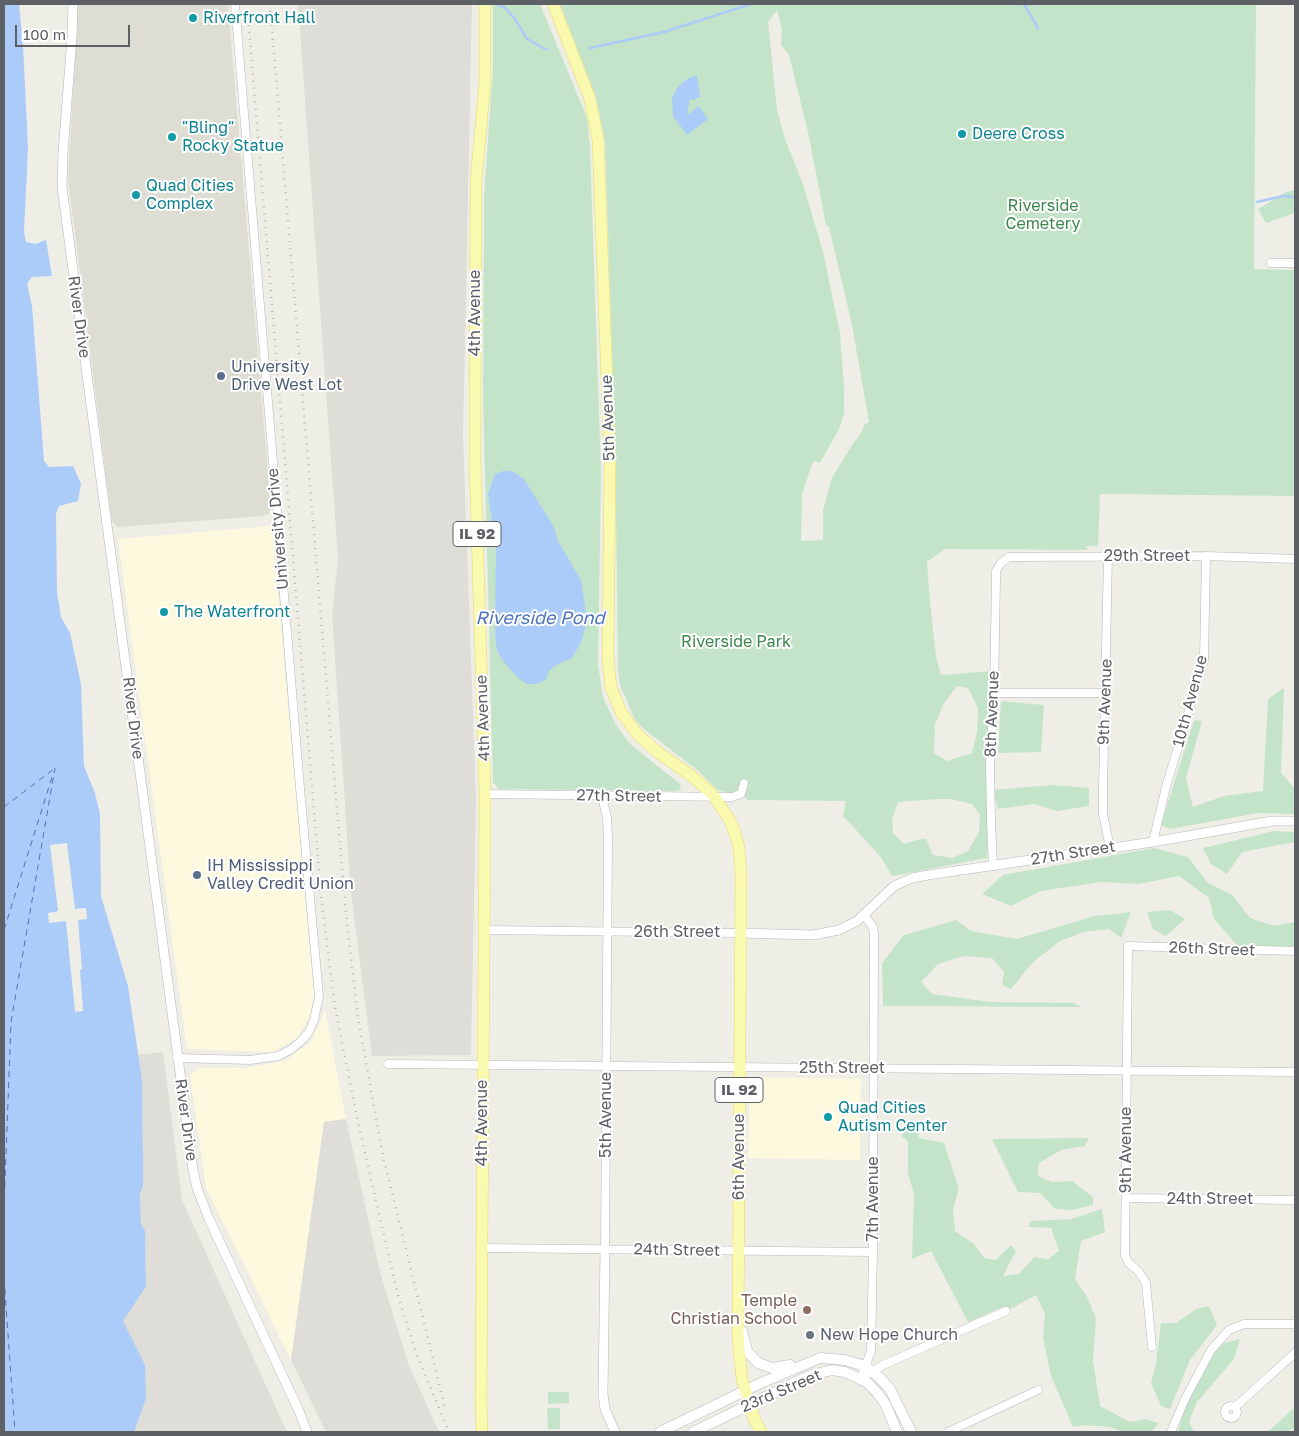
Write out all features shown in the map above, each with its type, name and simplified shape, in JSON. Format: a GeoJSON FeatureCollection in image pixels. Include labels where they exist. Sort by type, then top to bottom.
{"type":"FeatureCollection","features":[{"type":"Feature","properties":{"kind":"main road","name":"4th Avenue"},"geometry":{"type":"LineString","coordinates":[[482,1432],[480,1402],[485,794],[475,462],[476,190],[485,83],[485,4]]}},
{"type":"Feature","properties":{"kind":"main road","name":"5th Avenue"},"geometry":{"type":"LineString","coordinates":[[553,4],[589,96],[598,138],[610,461],[608,657],[611,687],[622,712],[638,735],[659,753],[693,777],[713,796]]}},
{"type":"Feature","properties":{"kind":"main road","name":"6th Avenue"},"geometry":{"type":"LineString","coordinates":[[713,796],[729,819],[739,847],[741,874],[738,1352],[742,1379],[761,1432]]}},
{"type":"Feature","properties":{"kind":"main road"},"geometry":{"type":"LineString","coordinates":[[738,1296],[744,1343],[747,1351],[758,1363],[772,1368],[786,1366],[803,1360],[820,1358]]}},
{"type":"Feature","properties":{"kind":"main road","name":"23rd Street"},"geometry":{"type":"LineString","coordinates":[[660,1432],[795,1367],[820,1358],[845,1360],[869,1369]]}},
{"type":"Feature","properties":{"kind":"main road"},"geometry":{"type":"LineString","coordinates":[[869,1369],[890,1389],[911,1432]]}},
{"type":"Feature","properties":{"kind":"main road","name":"23rd Street"},"geometry":{"type":"LineString","coordinates":[[693,1432],[798,1380],[832,1370],[861,1378]]}},
{"type":"Feature","properties":{"kind":"main road"},"geometry":{"type":"LineString","coordinates":[[861,1378],[878,1394],[886,1405],[897,1432]]}},
{"type":"Feature","properties":{"kind":"street","name":"River Drive"},"geometry":{"type":"LineString","coordinates":[[73,4],[62,187],[193,1170],[201,1200],[307,1432]]}},
{"type":"Feature","properties":{"kind":"street","name":"University Drive"},"geometry":{"type":"LineString","coordinates":[[177,1058],[250,1060],[278,1056],[295,1046],[308,1032],[314,1020],[319,996],[299,778],[235,4]]}},
{"type":"Feature","properties":{"kind":"street"},"geometry":{"type":"LineString","coordinates":[[1270,263],[1295,264]]}},
{"type":"Feature","properties":{"kind":"street","name":"9th Avenue"},"geometry":{"type":"LineString","coordinates":[[1108,556],[1103,789],[1104,814],[1110,848]]}},
{"type":"Feature","properties":{"kind":"street","name":"29th Street"},"geometry":{"type":"LineString","coordinates":[[1001,563],[1009,557],[1206,556],[1295,558]]}},
{"type":"Feature","properties":{"kind":"street","name":"10th Avenue"},"geometry":{"type":"LineString","coordinates":[[1153,842],[1166,787],[1204,660],[1206,556]]}},
{"type":"Feature","properties":{"kind":"street","name":"8th Avenue"},"geometry":{"type":"LineString","coordinates":[[993,866],[990,793],[996,571],[1001,563]]}},
{"type":"Feature","properties":{"kind":"street"},"geometry":{"type":"LineString","coordinates":[[994,693],[1106,693]]}},
{"type":"Feature","properties":{"kind":"street","name":"27th Street"},"geometry":{"type":"LineString","coordinates":[[485,794],[737,796],[741,794],[744,783]]}},
{"type":"Feature","properties":{"kind":"street","name":"5th Avenue"},"geometry":{"type":"LineString","coordinates":[[602,796],[606,810],[607,828],[603,1394],[605,1409],[615,1432]]}},
{"type":"Feature","properties":{"kind":"street","name":"27th Street"},"geometry":{"type":"LineString","coordinates":[[864,915],[889,889],[903,881],[928,875],[1153,842],[1272,821],[1295,821]]}},
{"type":"Feature","properties":{"kind":"street","name":"26th Street"},"geometry":{"type":"LineString","coordinates":[[484,930],[813,935],[839,930],[857,921],[864,915]]}},
{"type":"Feature","properties":{"kind":"street","name":"7th Avenue"},"geometry":{"type":"LineString","coordinates":[[864,915],[873,927],[874,934],[871,1351],[869,1369]]}},
{"type":"Feature","properties":{"kind":"street","name":"9th Avenue"},"geometry":{"type":"LineString","coordinates":[[1128,946],[1125,1255],[1128,1262],[1146,1283],[1152,1347]]}},
{"type":"Feature","properties":{"kind":"street","name":"26th Street"},"geometry":{"type":"LineString","coordinates":[[1128,946],[1295,952]]}},
{"type":"Feature","properties":{"kind":"street","name":"25th Street"},"geometry":{"type":"LineString","coordinates":[[388,1064],[1295,1072]]}},
{"type":"Feature","properties":{"kind":"street","name":"24th Street"},"geometry":{"type":"LineString","coordinates":[[1126,1198],[1295,1200]]}},
{"type":"Feature","properties":{"kind":"street","name":"24th Street"},"geometry":{"type":"LineString","coordinates":[[482,1248],[872,1252]]}},
{"type":"Feature","properties":{"kind":"street"},"geometry":{"type":"LineString","coordinates":[[861,1378],[869,1369],[886,1364],[1006,1311]]}},
{"type":"Feature","properties":{"kind":"street"},"geometry":{"type":"LineString","coordinates":[[1171,1432],[1185,1399],[1211,1350],[1229,1330],[1244,1324],[1295,1324]]}},
{"type":"Feature","properties":{"kind":"street"},"geometry":{"type":"LineString","coordinates":[[1235,1407],[1295,1353]]}},
{"type":"Feature","properties":{"kind":"street"},"geometry":{"type":"LineString","coordinates":[[948,1432],[1038,1390]]}},
{"type":"Feature","properties":{"kind":"street","name":"River Drive"},"geometry":{"type":"LineString","coordinates":[[299,1411],[314,1432]]}},
{"type":"Feature","properties":{"kind":"shaded area"},"geometry":{"type":"Polygon","coordinates":[[[78,4],[228,4],[271,508],[268,514],[263,516],[118,527],[112,522],[68,180],[78,4]]]}},
{"type":"Feature","properties":{"kind":"shaded area"},"geometry":{"type":"Polygon","coordinates":[[[298,4],[472,4],[463,436],[476,798],[471,1055],[372,1056],[351,893],[332,615],[338,558],[298,4]]]}},
{"type":"Feature","properties":{"kind":"shaded area"},"geometry":{"type":"Polygon","coordinates":[[[272,526],[314,995],[310,1017],[297,1038],[273,1052],[187,1049],[118,539],[272,526]]]}},
{"type":"Feature","properties":{"kind":"shaded area"},"geometry":{"type":"Polygon","coordinates":[[[325,1010],[346,1119],[324,1122],[291,1360],[206,1188],[190,1075],[199,1068],[247,1068],[285,1061],[311,1042],[325,1010]]]}},
{"type":"Feature","properties":{"kind":"shaded area"},"geometry":{"type":"Polygon","coordinates":[[[163,1052],[182,1200],[287,1432],[134,1432],[146,1399],[123,1321],[146,1287],[145,1231],[141,1224],[140,1193],[143,1187],[142,1080],[138,1055],[163,1052]]]}},
{"type":"Feature","properties":{"kind":"shaded area"},"geometry":{"type":"Polygon","coordinates":[[[750,1077],[861,1079],[860,1160],[748,1158],[750,1077]]]}},
{"type":"Feature","properties":{"kind":"shaded area"},"geometry":{"type":"Polygon","coordinates":[[[346,1119],[380,1272],[408,1363],[439,1432],[326,1432],[291,1360],[324,1122],[346,1119]]]}},
{"type":"Feature","properties":{"kind":"green space"},"geometry":{"type":"Polygon","coordinates":[[[493,4],[540,4],[587,118],[590,147],[601,472],[598,665],[603,697],[616,725],[630,744],[680,784],[681,789],[677,791],[499,789],[493,782],[483,395],[484,197],[493,68],[493,4]]]}},
{"type":"Feature","properties":{"kind":"green space"},"geometry":{"type":"Polygon","coordinates":[[[560,4],[1256,4],[1254,269],[1295,270],[1295,496],[1100,494],[1098,546],[1086,546],[1088,550],[945,549],[927,562],[936,657],[941,675],[991,671],[987,858],[892,876],[880,856],[843,816],[846,801],[748,800],[738,791],[732,793],[719,791],[696,769],[636,721],[620,685],[618,670],[615,439],[605,141],[596,97],[560,4]],[[777,10],[768,22],[777,110],[785,139],[803,184],[823,252],[840,333],[844,414],[840,427],[820,463],[815,461],[812,464],[802,494],[801,541],[823,540],[823,510],[832,478],[865,424],[869,422],[852,325],[829,227],[826,225],[808,132],[789,55],[781,45],[782,29],[777,10]],[[957,686],[944,703],[935,724],[934,753],[947,761],[972,753],[977,731],[978,708],[968,688],[957,686]],[[951,799],[898,802],[892,819],[893,833],[904,844],[926,839],[933,855],[952,858],[968,851],[979,832],[980,815],[972,804],[951,799]]]}},
{"type":"Feature","properties":{"kind":"green space"},"geometry":{"type":"Polygon","coordinates":[[[1295,190],[1295,213],[1266,223],[1258,209],[1286,192],[1295,190]]]}},
{"type":"Feature","properties":{"kind":"green space"},"geometry":{"type":"Polygon","coordinates":[[[1284,688],[1281,773],[1295,789],[1295,814],[1258,813],[1170,829],[1161,825],[1194,720],[1202,721],[1186,778],[1193,807],[1224,796],[1263,791],[1268,699],[1284,688]]]}},
{"type":"Feature","properties":{"kind":"green space"},"geometry":{"type":"Polygon","coordinates":[[[1001,701],[1044,705],[1041,752],[998,753],[1001,701]]]}},
{"type":"Feature","properties":{"kind":"green space"},"geometry":{"type":"Polygon","coordinates":[[[1052,785],[1089,788],[1089,806],[1057,811],[1034,804],[998,809],[993,790],[1052,785]]]}},
{"type":"Feature","properties":{"kind":"green space"},"geometry":{"type":"Polygon","coordinates":[[[1274,831],[1295,832],[1295,842],[1242,852],[1227,874],[1211,864],[1203,848],[1274,831]]]}},
{"type":"Feature","properties":{"kind":"green space"},"geometry":{"type":"Polygon","coordinates":[[[1154,848],[1188,857],[1208,883],[1232,895],[1250,918],[1274,926],[1295,922],[1295,947],[1237,945],[1214,919],[1209,898],[1179,876],[1139,884],[1101,882],[1041,891],[1011,906],[982,894],[1003,875],[1154,848]]]}},
{"type":"Feature","properties":{"kind":"green space"},"geometry":{"type":"Polygon","coordinates":[[[1170,910],[1185,919],[1166,936],[1153,929],[1147,912],[1170,910]]]}},
{"type":"Feature","properties":{"kind":"green space"},"geometry":{"type":"Polygon","coordinates":[[[1131,912],[1121,938],[1109,929],[1083,932],[1060,941],[1032,963],[1011,989],[1002,985],[1004,972],[992,958],[964,956],[938,964],[921,982],[932,994],[990,1002],[1073,1003],[1082,1007],[883,1006],[882,963],[904,935],[956,920],[971,931],[1017,939],[1095,916],[1131,912]]]}},
{"type":"Feature","properties":{"kind":"green space"},"geometry":{"type":"Polygon","coordinates":[[[916,1121],[919,1138],[944,1143],[959,1189],[953,1208],[955,1231],[973,1243],[984,1258],[996,1260],[1011,1245],[1016,1251],[1003,1276],[1019,1274],[1034,1257],[1048,1259],[1059,1251],[1051,1228],[1028,1227],[1031,1221],[1071,1219],[1102,1209],[1105,1232],[1081,1241],[1075,1279],[1087,1297],[1096,1318],[1093,1361],[1100,1406],[1130,1422],[1145,1419],[1159,1423],[1151,1432],[1123,1432],[1110,1427],[1085,1425],[1073,1427],[1051,1376],[1043,1338],[1045,1314],[1036,1295],[1012,1308],[1003,1307],[968,1322],[931,1251],[912,1259],[914,1194],[908,1174],[908,1141],[901,1136],[916,1121]]]}},
{"type":"Feature","properties":{"kind":"green space"},"geometry":{"type":"Polygon","coordinates":[[[1089,1138],[1085,1146],[1061,1150],[1039,1163],[1038,1176],[1052,1182],[1072,1181],[1093,1197],[1093,1205],[1073,1210],[1055,1209],[1040,1193],[1018,1192],[992,1139],[1089,1138]]]}},
{"type":"Feature","properties":{"kind":"green space"},"geometry":{"type":"Polygon","coordinates":[[[1209,1306],[1217,1325],[1190,1360],[1170,1409],[1161,1406],[1151,1383],[1156,1364],[1161,1323],[1176,1323],[1196,1309],[1209,1306]]]}},
{"type":"Feature","properties":{"kind":"green space"},"geometry":{"type":"Polygon","coordinates":[[[1240,1339],[1234,1359],[1197,1402],[1189,1422],[1194,1432],[1178,1432],[1186,1404],[1220,1344],[1240,1339]]]}},
{"type":"Feature","properties":{"kind":"green space"},"geometry":{"type":"Polygon","coordinates":[[[548,1392],[569,1392],[569,1403],[548,1404],[548,1392]]]}},
{"type":"Feature","properties":{"kind":"green space"},"geometry":{"type":"Polygon","coordinates":[[[1295,1407],[1295,1428],[1286,1432],[1264,1432],[1270,1430],[1295,1407]]]}},
{"type":"Feature","properties":{"kind":"green space"},"geometry":{"type":"Polygon","coordinates":[[[547,1408],[560,1408],[560,1429],[548,1429],[547,1408]]]}},
{"type":"Feature","properties":{"kind":"water"},"geometry":{"type":"Polygon","coordinates":[[[4,4],[19,4],[23,45],[28,148],[24,232],[26,242],[36,244],[46,240],[52,276],[32,277],[27,284],[32,306],[44,461],[49,467],[73,466],[81,484],[78,501],[59,506],[56,514],[57,592],[61,617],[70,633],[81,684],[84,766],[95,793],[100,814],[101,896],[128,986],[142,1080],[143,1187],[140,1193],[141,1224],[145,1231],[146,1287],[123,1321],[145,1365],[146,1399],[134,1432],[4,1432],[4,4]]]}},
{"type":"Feature","properties":{"kind":"water"},"geometry":{"type":"Polygon","coordinates":[[[697,75],[700,97],[696,98],[696,100],[690,99],[687,115],[699,106],[708,119],[687,135],[673,116],[672,98],[682,83],[697,75]]]}},
{"type":"Feature","properties":{"kind":"water","name":"Riverside Pond"},"geometry":{"type":"Polygon","coordinates":[[[503,471],[512,471],[524,479],[554,527],[558,541],[581,580],[587,620],[582,640],[572,658],[556,665],[548,672],[546,680],[536,684],[527,684],[517,677],[497,651],[495,632],[496,547],[488,494],[495,474],[503,471]]]}},
{"type":"Feature","properties":{"kind":"pier"},"geometry":{"type":"Polygon","coordinates":[[[67,843],[75,909],[86,908],[87,919],[78,920],[83,1011],[75,1012],[66,921],[49,923],[48,913],[58,911],[50,845],[67,843]]]}},
{"type":"Feature","properties":{"kind":"waterway"},"geometry":{"type":"LineString","coordinates":[[590,48],[664,32],[751,4]]}},
{"type":"Feature","properties":{"kind":"waterway"},"geometry":{"type":"LineString","coordinates":[[1024,4],[1038,28]]}},
{"type":"Feature","properties":{"kind":"waterway"},"geometry":{"type":"LineString","coordinates":[[498,5],[504,7],[515,19],[527,39],[547,50]]}},
{"type":"Feature","properties":{"kind":"waterway"},"geometry":{"type":"LineString","coordinates":[[1257,202],[1283,196],[1295,197]]}},
{"type":"Feature","properties":{"kind":"ferry route"},"geometry":{"type":"LineString","coordinates":[[4,1209],[11,1022],[55,768]]}},
{"type":"Feature","properties":{"kind":"ferry route"},"geometry":{"type":"LineString","coordinates":[[4,807],[54,769]]}},
{"type":"Feature","properties":{"kind":"ferry route"},"geometry":{"type":"LineString","coordinates":[[4,930],[53,774]]}},
{"type":"Feature","properties":{"kind":"ferry route"},"geometry":{"type":"LineString","coordinates":[[4,1278],[15,1432]]}},
{"type":"Feature","properties":{"kind":"railway"},"geometry":{"type":"LineString","coordinates":[[247,4],[321,895],[335,1008],[358,1122],[397,1292],[416,1353],[449,1432]]}},
{"type":"Feature","properties":{"kind":"railway"},"geometry":{"type":"LineString","coordinates":[[270,4],[338,822],[358,1018],[383,1156],[445,1408]]}},
{"type":"Feature","properties":{"kind":"place","name":"Riverfront Hall"},"geometry":{"type":"Point","coordinates":[193,18]}},
{"type":"Feature","properties":{"kind":"place","name":"Deere Cross"},"geometry":{"type":"Point","coordinates":[962,134]}},
{"type":"Feature","properties":{"kind":"place","name":"\"Bling\" Rocky Statue"},"geometry":{"type":"Point","coordinates":[172,137]}},
{"type":"Feature","properties":{"kind":"place","name":"Quad Cities Complex"},"geometry":{"type":"Point","coordinates":[136,195]}},
{"type":"Feature","properties":{"kind":"place","name":"University Drive West Lot"},"geometry":{"type":"Point","coordinates":[221,376]}},
{"type":"Feature","properties":{"kind":"place","name":"The Waterfront"},"geometry":{"type":"Point","coordinates":[164,612]}},
{"type":"Feature","properties":{"kind":"place","name":"IH Mississippi Valley Credit Union"},"geometry":{"type":"Point","coordinates":[197,875]}},
{"type":"Feature","properties":{"kind":"place","name":"Quad Cities Autism Center"},"geometry":{"type":"Point","coordinates":[828,1117]}},
{"type":"Feature","properties":{"kind":"place","name":"Temple Christian School"},"geometry":{"type":"Point","coordinates":[807,1310]}},
{"type":"Feature","properties":{"kind":"place","name":"New Hope Church"},"geometry":{"type":"Point","coordinates":[810,1335]}},
{"type":"Feature","properties":{"kind":"park label","name":"Riverside Cemetery"},"geometry":{"type":"Point","coordinates":[1043,215]}},
{"type":"Feature","properties":{"kind":"park label","name":"Riverside Park"},"geometry":{"type":"Point","coordinates":[736,642]}}]}
